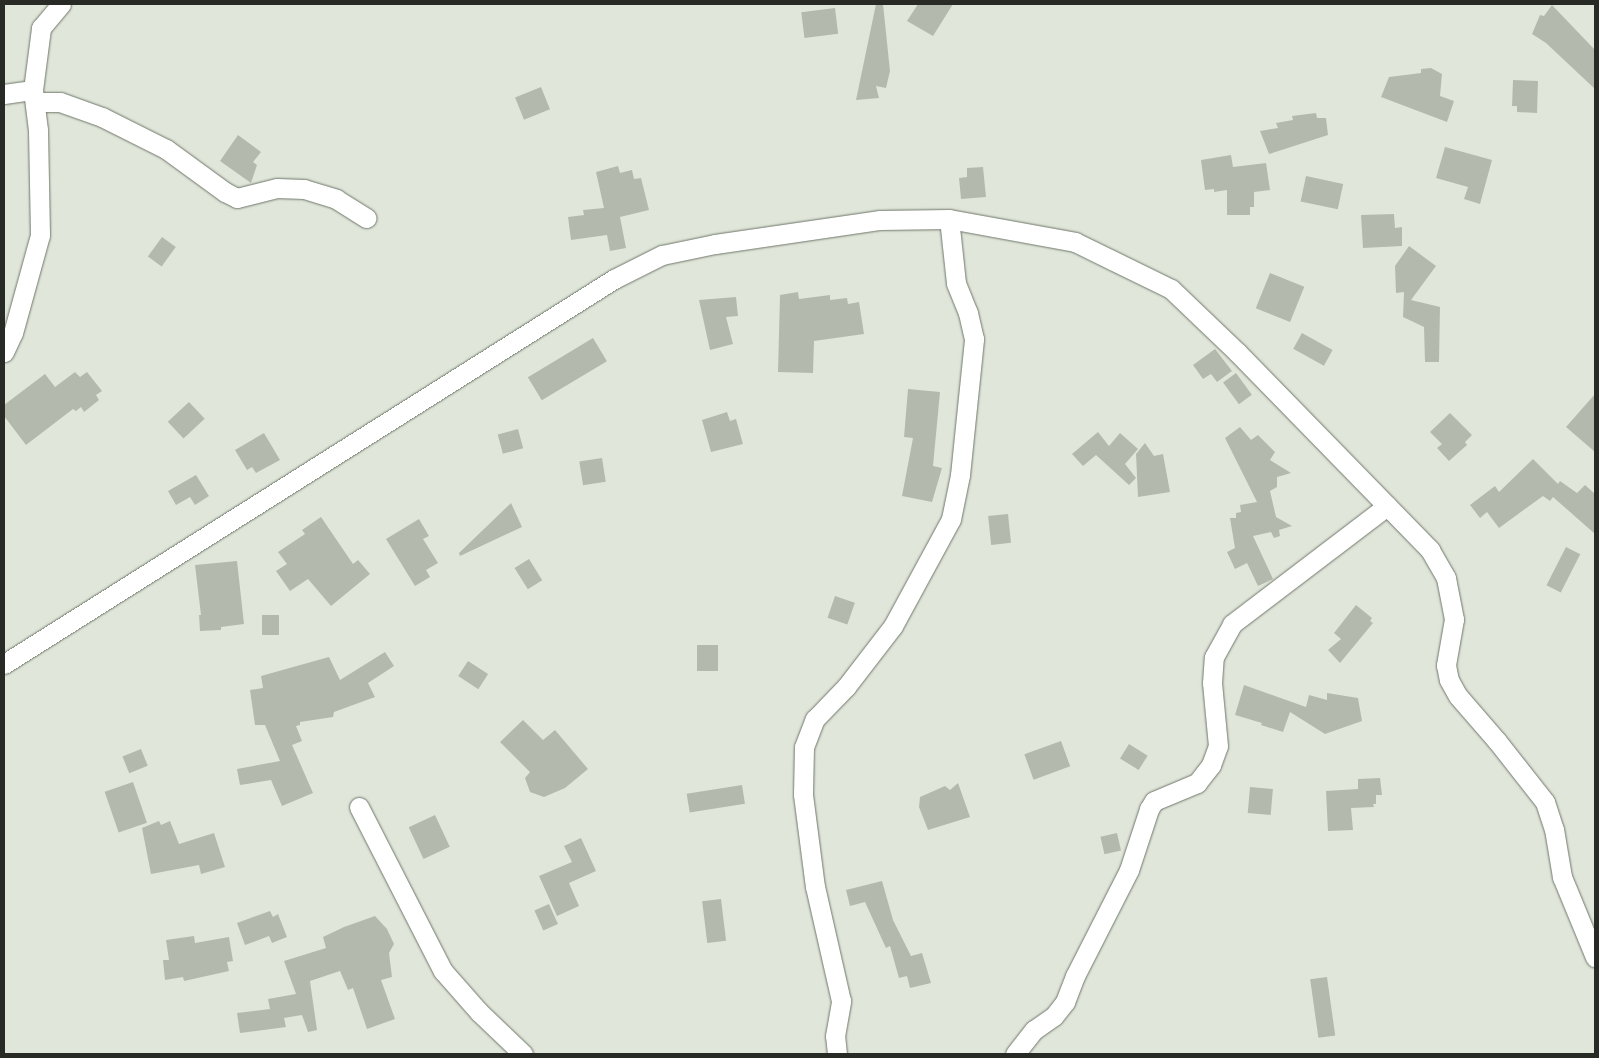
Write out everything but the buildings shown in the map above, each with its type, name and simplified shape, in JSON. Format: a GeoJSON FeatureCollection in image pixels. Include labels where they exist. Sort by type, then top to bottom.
{"type":"FeatureCollection","features":[{"type":"Feature","properties":{"kind":"street"},"geometry":{"type":"LineString","coordinates":[[4,352],[13,333],[40,235],[38,130],[34,96],[41,28],[61,4]]}},
{"type":"Feature","properties":{"kind":"street"},"geometry":{"type":"LineString","coordinates":[[4,94],[34,96],[60,102],[102,117],[166,149],[225,192],[238,198],[277,188],[304,189],[336,199],[368,218]]}},
{"type":"Feature","properties":{"kind":"street"},"geometry":{"type":"LineString","coordinates":[[837,1054],[835,1036],[841,1001],[815,887],[803,794],[804,747],[815,719],[846,687],[892,626],[951,519],[960,475],[974,339],[968,313],[956,282],[948,219]]}},
{"type":"Feature","properties":{"kind":"street"},"geometry":{"type":"LineString","coordinates":[[4,664],[614,279],[662,255],[714,244],[880,220],[948,219],[1075,242],[1171,289],[1237,352],[1430,550],[1446,578],[1454,619],[1446,665],[1449,680],[1458,696],[1498,741],[1544,802],[1554,829],[1562,876],[1595,957]]}},
{"type":"Feature","properties":{"kind":"street"},"geometry":{"type":"LineString","coordinates":[[1015,1054],[1034,1030],[1054,1016],[1065,1002],[1075,976],[1129,870],[1149,809],[1154,801],[1197,783],[1211,765],[1218,746],[1212,683],[1214,656],[1232,624],[1387,506]]}},
{"type":"Feature","properties":{"kind":"street"},"geometry":{"type":"LineString","coordinates":[[359,807],[443,971],[479,1012],[523,1054]]}}]}
